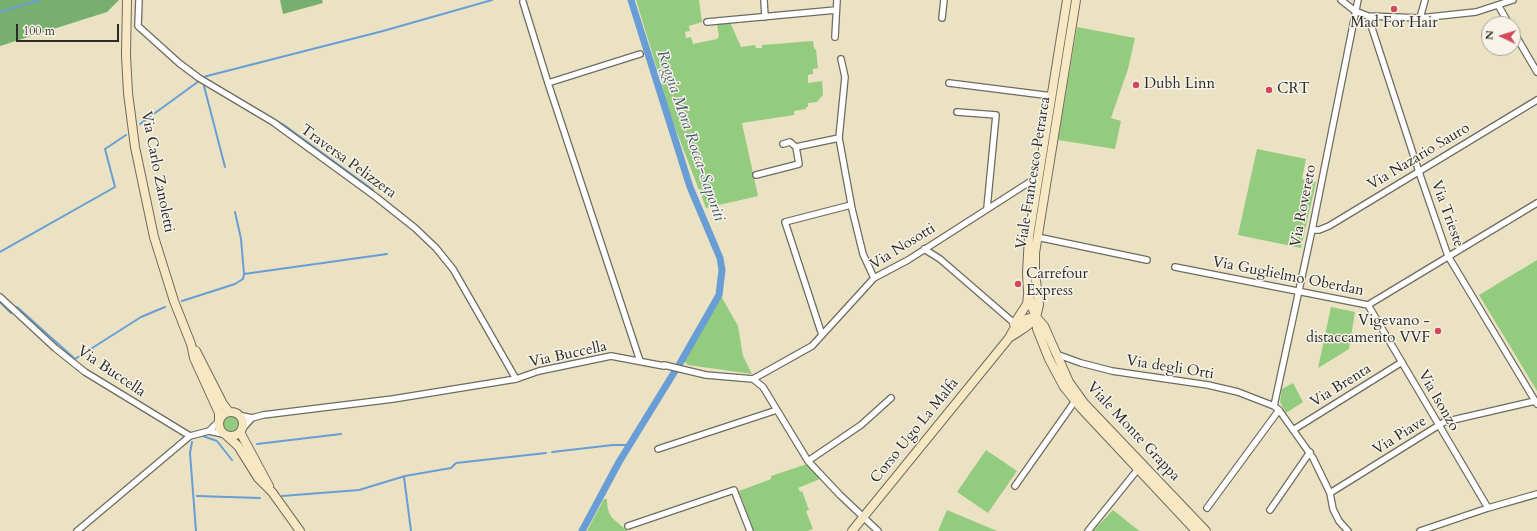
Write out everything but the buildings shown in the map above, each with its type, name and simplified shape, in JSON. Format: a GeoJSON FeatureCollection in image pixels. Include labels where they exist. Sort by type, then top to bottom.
{"type":"FeatureCollection","features":[{"type":"Feature","properties":{"kind":"main road","name":"Via Carlo Zanoletti"},"geometry":{"type":"LineString","coordinates":[[127,0],[126,55],[128,93],[137,154],[154,237],[162,267],[191,344],[194,358],[219,413],[219,420]]}},
{"type":"Feature","properties":{"kind":"main road","name":"Viale Francesco Petrarca"},"geometry":{"type":"LineString","coordinates":[[1036,317],[1028,292],[1027,254],[1067,0]]}},
{"type":"Feature","properties":{"kind":"main road","name":"Viale Francesco Petrarca"},"geometry":{"type":"LineString","coordinates":[[1036,317],[1039,305],[1035,272],[1037,237],[1076,0]]}},
{"type":"Feature","properties":{"kind":"main road","name":"Corso Ugo La Malfa"},"geometry":{"type":"LineString","coordinates":[[1000,348],[1003,340],[1027,304],[1028,292]]}},
{"type":"Feature","properties":{"kind":"main road","name":"Corso Ugo La Malfa"},"geometry":{"type":"LineString","coordinates":[[852,531],[1000,348],[1012,336],[1030,325],[1036,317]]}},
{"type":"Feature","properties":{"kind":"main road","name":"Viale Monte Grappa"},"geometry":{"type":"LineString","coordinates":[[1036,317],[1037,329],[1049,359],[1064,387],[1075,401],[1196,531]]}},
{"type":"Feature","properties":{"kind":"main road","name":"Viale Monte Grappa"},"geometry":{"type":"LineString","coordinates":[[1036,317],[1044,326],[1069,382],[1084,403],[1206,531]]}},
{"type":"Feature","properties":{"kind":"main road"},"geometry":{"type":"LineString","coordinates":[[1012,336],[1031,332],[1040,336]]}},
{"type":"Feature","properties":{"kind":"main road","name":"Via Carlo Zanoletti"},"geometry":{"type":"LineString","coordinates":[[191,344],[199,356],[223,404],[229,412]]}},
{"type":"Feature","properties":{"kind":"main road"},"geometry":{"type":"LineString","coordinates":[[272,492],[258,478],[238,446],[219,428],[219,420],[223,414],[229,412],[238,415],[242,421],[242,430],[272,492],[300,531]]}},
{"type":"Feature","properties":{"kind":"main road"},"geometry":{"type":"LineString","coordinates":[[225,435],[234,436],[242,430]]}},
{"type":"Feature","properties":{"kind":"street","name":"Traversa Pelizzera"},"geometry":{"type":"LineString","coordinates":[[139,0],[138,26],[179,63],[199,78],[273,122],[376,197],[415,228],[436,248],[453,269],[516,379]]}},
{"type":"Feature","properties":{"kind":"street"},"geometry":{"type":"LineString","coordinates":[[764,0],[765,17]]}},
{"type":"Feature","properties":{"kind":"street"},"geometry":{"type":"LineString","coordinates":[[835,37],[837,0]]}},
{"type":"Feature","properties":{"kind":"street"},"geometry":{"type":"LineString","coordinates":[[942,18],[944,0]]}},
{"type":"Feature","properties":{"kind":"street"},"geometry":{"type":"LineString","coordinates":[[1341,0],[1355,11],[1368,16],[1420,18],[1476,12],[1513,0]]}},
{"type":"Feature","properties":{"kind":"street","name":"Via Rovereto"},"geometry":{"type":"LineString","coordinates":[[1276,408],[1358,0]]}},
{"type":"Feature","properties":{"kind":"street"},"geometry":{"type":"LineString","coordinates":[[1420,18],[1425,0]]}},
{"type":"Feature","properties":{"kind":"street"},"geometry":{"type":"LineString","coordinates":[[523,2],[548,83],[640,361]]}},
{"type":"Feature","properties":{"kind":"street"},"geometry":{"type":"LineString","coordinates":[[1498,5],[1504,16]]}},
{"type":"Feature","properties":{"kind":"street"},"geometry":{"type":"LineString","coordinates":[[707,22],[836,10]]}},
{"type":"Feature","properties":{"kind":"street","name":"Via Trieste"},"geometry":{"type":"LineString","coordinates":[[1368,16],[1448,256],[1536,403]]}},
{"type":"Feature","properties":{"kind":"street"},"geometry":{"type":"LineString","coordinates":[[1521,45],[1537,72]]}},
{"type":"Feature","properties":{"kind":"street"},"geometry":{"type":"LineString","coordinates":[[548,83],[640,54]]}},
{"type":"Feature","properties":{"kind":"street"},"geometry":{"type":"LineString","coordinates":[[841,59],[845,77],[839,138],[863,254],[874,278]]}},
{"type":"Feature","properties":{"kind":"street"},"geometry":{"type":"LineString","coordinates":[[949,83],[1052,96]]}},
{"type":"Feature","properties":{"kind":"street","name":"Via Nazario Sauro"},"geometry":{"type":"LineString","coordinates":[[1312,230],[1324,229],[1537,100]]}},
{"type":"Feature","properties":{"kind":"street"},"geometry":{"type":"LineString","coordinates":[[957,112],[996,116],[987,208]]}},
{"type":"Feature","properties":{"kind":"street"},"geometry":{"type":"LineString","coordinates":[[796,147],[839,138]]}},
{"type":"Feature","properties":{"kind":"street"},"geometry":{"type":"LineString","coordinates":[[756,175],[799,164],[796,147],[790,142],[783,144]]}},
{"type":"Feature","properties":{"kind":"street","name":"Via Nosotti"},"geometry":{"type":"LineString","coordinates":[[753,378],[812,346],[874,278],[924,249],[1039,176]]}},
{"type":"Feature","properties":{"kind":"street","name":"Via Guglielmo Oberdan"},"geometry":{"type":"LineString","coordinates":[[1174,267],[1368,305],[1537,203]]}},
{"type":"Feature","properties":{"kind":"street"},"geometry":{"type":"LineString","coordinates":[[822,335],[784,222],[852,205]]}},
{"type":"Feature","properties":{"kind":"street"},"geometry":{"type":"LineString","coordinates":[[1037,237],[1147,260]]}},
{"type":"Feature","properties":{"kind":"street"},"geometry":{"type":"LineString","coordinates":[[924,249],[940,259],[1014,323]]}},
{"type":"Feature","properties":{"kind":"street","name":"Via Buccella"},"geometry":{"type":"LineString","coordinates":[[0,297],[85,372],[190,436]]}},
{"type":"Feature","properties":{"kind":"street","name":"Via Isonzo"},"geometry":{"type":"LineString","coordinates":[[1368,305],[1438,426],[1488,508]]}},
{"type":"Feature","properties":{"kind":"street","name":"Via degli Orti"},"geometry":{"type":"LineString","coordinates":[[1056,354],[1081,363],[1112,371],[1208,385],[1238,392],[1276,408]]}},
{"type":"Feature","properties":{"kind":"street","name":"Via Buccella"},"geometry":{"type":"LineString","coordinates":[[238,415],[252,418],[263,415],[393,399],[516,379],[540,371],[610,356],[706,374],[753,378]]}},
{"type":"Feature","properties":{"kind":"street","name":"Via Brenta"},"geometry":{"type":"LineString","coordinates":[[1293,430],[1402,362]]}},
{"type":"Feature","properties":{"kind":"street"},"geometry":{"type":"LineString","coordinates":[[753,378],[763,387],[808,461],[878,531]]}},
{"type":"Feature","properties":{"kind":"street"},"geometry":{"type":"LineString","coordinates":[[808,461],[861,424],[891,398]]}},
{"type":"Feature","properties":{"kind":"street"},"geometry":{"type":"LineString","coordinates":[[1015,486],[1075,401]]}},
{"type":"Feature","properties":{"kind":"street","name":"Via Piave"},"geometry":{"type":"LineString","coordinates":[[1330,493],[1444,422],[1536,403]]}},
{"type":"Feature","properties":{"kind":"street"},"geometry":{"type":"LineString","coordinates":[[1207,508],[1276,408],[1310,452],[1330,493],[1339,521],[1348,531]]}},
{"type":"Feature","properties":{"kind":"street"},"geometry":{"type":"LineString","coordinates":[[658,449],[777,410]]}},
{"type":"Feature","properties":{"kind":"street"},"geometry":{"type":"LineString","coordinates":[[242,430],[252,418]]}},
{"type":"Feature","properties":{"kind":"street"},"geometry":{"type":"LineString","coordinates":[[209,431],[219,420]]}},
{"type":"Feature","properties":{"kind":"street"},"geometry":{"type":"LineString","coordinates":[[77,531],[190,436],[209,431],[225,435]]}},
{"type":"Feature","properties":{"kind":"street"},"geometry":{"type":"LineString","coordinates":[[1270,510],[1310,452]]}},
{"type":"Feature","properties":{"kind":"street","name":"Viale Monte Grappa"},"geometry":{"type":"LineString","coordinates":[[1088,531],[1138,469]]}},
{"type":"Feature","properties":{"kind":"street"},"geometry":{"type":"LineString","coordinates":[[628,526],[734,490],[750,531]]}},
{"type":"Feature","properties":{"kind":"street"},"geometry":{"type":"LineString","coordinates":[[1420,531],[1488,508],[1537,494]]}},
{"type":"Feature","properties":{"kind":"green space"},"geometry":{"type":"Polygon","coordinates":[[[0,0],[119,0],[107,12],[0,46],[0,0]]]}},
{"type":"Feature","properties":{"kind":"green space"},"geometry":{"type":"Polygon","coordinates":[[[280,0],[322,0],[323,3],[283,14],[280,0]]]}},
{"type":"Feature","properties":{"kind":"green space"},"geometry":{"type":"Polygon","coordinates":[[[636,0],[699,0],[702,22],[689,26],[690,31],[685,32],[686,38],[691,37],[693,44],[717,39],[719,36],[717,25],[730,22],[741,47],[755,45],[756,48],[762,48],[762,45],[813,41],[814,48],[816,50],[818,68],[813,69],[813,74],[808,75],[808,83],[822,81],[823,95],[817,102],[808,103],[808,107],[806,107],[806,109],[794,111],[794,115],[742,123],[758,196],[706,208],[669,112],[636,0]]]}},
{"type":"Feature","properties":{"kind":"green space"},"geometry":{"type":"Polygon","coordinates":[[[1077,27],[1135,38],[1128,69],[1111,118],[1121,121],[1115,149],[1058,140],[1077,27]]]}},
{"type":"Feature","properties":{"kind":"green space"},"geometry":{"type":"Polygon","coordinates":[[[1257,149],[1306,159],[1302,179],[1316,182],[1301,248],[1238,235],[1257,149]]]}},
{"type":"Feature","properties":{"kind":"green space"},"geometry":{"type":"Polygon","coordinates":[[[1537,260],[1537,391],[1479,295],[1537,260]]]}},
{"type":"Feature","properties":{"kind":"green space"},"geometry":{"type":"Polygon","coordinates":[[[721,296],[738,326],[743,356],[752,374],[688,365],[684,361],[721,296]]]}},
{"type":"Feature","properties":{"kind":"green space"},"geometry":{"type":"Polygon","coordinates":[[[1331,307],[1355,312],[1349,349],[1318,368],[1331,307]]]}},
{"type":"Feature","properties":{"kind":"green space"},"geometry":{"type":"Polygon","coordinates":[[[1293,383],[1303,402],[1286,413],[1280,402],[1282,389],[1293,383]]]}},
{"type":"Feature","properties":{"kind":"green space"},"geometry":{"type":"Polygon","coordinates":[[[231,415],[237,418],[240,424],[237,430],[231,433],[225,430],[222,424],[225,418],[231,415]]]}},
{"type":"Feature","properties":{"kind":"green space"},"geometry":{"type":"Polygon","coordinates":[[[986,450],[1017,471],[988,513],[957,492],[986,450]]]}},
{"type":"Feature","properties":{"kind":"green space"},"geometry":{"type":"Polygon","coordinates":[[[807,464],[820,479],[798,488],[800,492],[802,491],[809,510],[806,511],[813,529],[808,531],[754,531],[739,491],[771,479],[771,476],[807,464]]]}},
{"type":"Feature","properties":{"kind":"green space"},"geometry":{"type":"Polygon","coordinates":[[[604,499],[607,499],[608,510],[612,518],[628,531],[587,531],[604,499]]]}},
{"type":"Feature","properties":{"kind":"green space"},"geometry":{"type":"Polygon","coordinates":[[[947,510],[997,531],[938,531],[947,510]]]}},
{"type":"Feature","properties":{"kind":"green space"},"geometry":{"type":"Polygon","coordinates":[[[1113,510],[1138,530],[1140,531],[1093,531],[1113,510]]]}},
{"type":"Feature","properties":{"kind":"waterway"},"geometry":{"type":"LineString","coordinates":[[0,12],[40,0]]}},
{"type":"Feature","properties":{"kind":"waterway"},"geometry":{"type":"LineString","coordinates":[[202,78],[383,31],[492,0]]}},
{"type":"Feature","properties":{"kind":"waterway","name":"Roggia Mora Rocca-Saporiti"},"geometry":{"type":"LineString","coordinates":[[631,0],[690,187],[720,258],[722,270],[719,295],[679,365]]}},
{"type":"Feature","properties":{"kind":"waterway"},"geometry":{"type":"LineString","coordinates":[[204,78],[233,95]]}},
{"type":"Feature","properties":{"kind":"waterway"},"geometry":{"type":"LineString","coordinates":[[140,124],[199,81]]}},
{"type":"Feature","properties":{"kind":"waterway"},"geometry":{"type":"LineString","coordinates":[[205,85],[204,86],[225,167]]}},
{"type":"Feature","properties":{"kind":"waterway"},"geometry":{"type":"LineString","coordinates":[[253,107],[284,125],[373,190]]}},
{"type":"Feature","properties":{"kind":"waterway"},"geometry":{"type":"LineString","coordinates":[[0,252],[115,187],[105,149],[126,135]]}},
{"type":"Feature","properties":{"kind":"waterway"},"geometry":{"type":"LineString","coordinates":[[182,301],[235,284],[243,279],[244,274],[241,239],[235,212]]}},
{"type":"Feature","properties":{"kind":"waterway"},"geometry":{"type":"LineString","coordinates":[[244,274],[387,254]]}},
{"type":"Feature","properties":{"kind":"waterway"},"geometry":{"type":"LineString","coordinates":[[0,302],[11,313],[17,307],[75,359],[141,317],[165,307]]}},
{"type":"Feature","properties":{"kind":"waterway","name":"Roggia Mora Rocca-Saporiti"},"geometry":{"type":"LineString","coordinates":[[582,531],[619,462],[675,371]]}},
{"type":"Feature","properties":{"kind":"waterway"},"geometry":{"type":"LineString","coordinates":[[257,444],[341,434]]}},
{"type":"Feature","properties":{"kind":"waterway"},"geometry":{"type":"LineString","coordinates":[[203,436],[217,441],[232,460]]}},
{"type":"Feature","properties":{"kind":"waterway"},"geometry":{"type":"LineString","coordinates":[[192,442],[190,453],[196,531]]}},
{"type":"Feature","properties":{"kind":"waterway"},"geometry":{"type":"LineString","coordinates":[[552,452],[613,445],[630,445]]}},
{"type":"Feature","properties":{"kind":"waterway"},"geometry":{"type":"LineString","coordinates":[[282,496],[359,490],[405,476],[451,468],[456,463],[546,453]]}},
{"type":"Feature","properties":{"kind":"waterway"},"geometry":{"type":"LineString","coordinates":[[404,477],[411,531]]}},
{"type":"Feature","properties":{"kind":"waterway"},"geometry":{"type":"LineString","coordinates":[[197,496],[260,498]]}},
{"type":"Feature","properties":{"kind":"place","name":"Mad For Hair"},"geometry":{"type":"Point","coordinates":[1394,9]}},
{"type":"Feature","properties":{"kind":"place","name":"Dubh Linn"},"geometry":{"type":"Point","coordinates":[1136,85]}},
{"type":"Feature","properties":{"kind":"place","name":"CRT"},"geometry":{"type":"Point","coordinates":[1269,90]}},
{"type":"Feature","properties":{"kind":"place","name":"Carrefour Express"},"geometry":{"type":"Point","coordinates":[1018,284]}},
{"type":"Feature","properties":{"kind":"place","name":"Vigevano - distaccamento VVF"},"geometry":{"type":"Point","coordinates":[1438,331]}}]}
